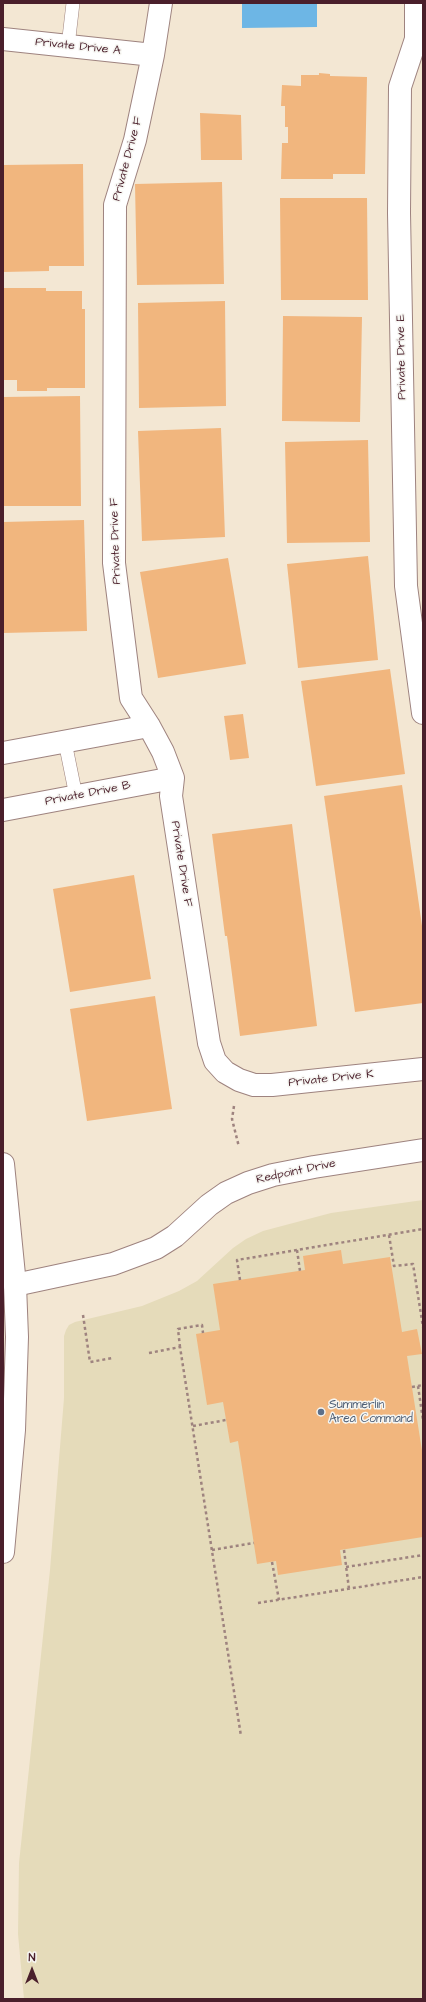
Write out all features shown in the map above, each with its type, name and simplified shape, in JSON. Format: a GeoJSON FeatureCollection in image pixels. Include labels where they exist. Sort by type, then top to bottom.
{"type":"FeatureCollection","features":[{"type":"Feature","properties":{"kind":"street","name":"Private Drive F"},"geometry":{"type":"LineString","coordinates":[[161,3],[153,55],[135,140],[115,205],[114,563],[130,698],[149,726],[163,752],[173,778],[171,796],[209,1043],[215,1060],[225,1072],[239,1080]]}},
{"type":"Feature","properties":{"kind":"street","name":"Private Drive E"},"geometry":{"type":"LineString","coordinates":[[416,3],[419,39],[400,87],[399,213],[406,586],[423,713]]}},
{"type":"Feature","properties":{"kind":"street","name":"Private Drive A"},"geometry":{"type":"LineString","coordinates":[[3,39],[153,55]]}},
{"type":"Feature","properties":{"kind":"street"},"geometry":{"type":"LineString","coordinates":[[3,753],[149,726]]}},
{"type":"Feature","properties":{"kind":"street","name":"Private Drive B"},"geometry":{"type":"LineString","coordinates":[[3,810],[173,778]]}},
{"type":"Feature","properties":{"kind":"street","name":"Private Drive K"},"geometry":{"type":"LineString","coordinates":[[239,1080],[254,1085],[272,1085],[423,1069]]}},
{"type":"Feature","properties":{"kind":"street","name":"Redpoint Drive"},"geometry":{"type":"LineString","coordinates":[[9,1286],[113,1264],[156,1248],[175,1236],[221,1197],[248,1183],[273,1175],[314,1167],[423,1150]]}},
{"type":"Feature","properties":{"kind":"street"},"geometry":{"type":"LineString","coordinates":[[3,1164],[9,1286],[17,1337],[16,1386],[10,1480],[3,1552]]}},
{"type":"Feature","properties":{"kind":"lane"},"geometry":{"type":"LineString","coordinates":[[68,46],[73,3]]}},
{"type":"Feature","properties":{"kind":"lane"},"geometry":{"type":"LineString","coordinates":[[64,742],[76,796]]}},
{"type":"Feature","properties":{"kind":"path"},"geometry":{"type":"LineString","coordinates":[[235,1103],[232,1112],[232,1119],[239,1147]]}},
{"type":"Feature","properties":{"kind":"path"},"geometry":{"type":"LineString","coordinates":[[240,1280],[236,1260],[423,1229]]}},
{"type":"Feature","properties":{"kind":"path"},"geometry":{"type":"LineString","coordinates":[[389,1235],[394,1266],[413,1264],[423,1328]]}},
{"type":"Feature","properties":{"kind":"path"},"geometry":{"type":"LineString","coordinates":[[297,1250],[300,1271]]}},
{"type":"Feature","properties":{"kind":"path"},"geometry":{"type":"LineString","coordinates":[[83,1315],[90,1362],[113,1358]]}},
{"type":"Feature","properties":{"kind":"path"},"geometry":{"type":"LineString","coordinates":[[203,1333],[202,1325],[178,1329],[241,1736]]}},
{"type":"Feature","properties":{"kind":"path"},"geometry":{"type":"LineString","coordinates":[[149,1353],[180,1347]]}},
{"type":"Feature","properties":{"kind":"path"},"geometry":{"type":"LineString","coordinates":[[412,1387],[423,1385]]}},
{"type":"Feature","properties":{"kind":"path"},"geometry":{"type":"LineString","coordinates":[[418,1386],[423,1420]]}},
{"type":"Feature","properties":{"kind":"path"},"geometry":{"type":"LineString","coordinates":[[193,1426],[226,1420]]}},
{"type":"Feature","properties":{"kind":"path"},"geometry":{"type":"LineString","coordinates":[[212,1550],[254,1543]]}},
{"type":"Feature","properties":{"kind":"path"},"geometry":{"type":"LineString","coordinates":[[344,1550],[349,1589]]}},
{"type":"Feature","properties":{"kind":"path"},"geometry":{"type":"LineString","coordinates":[[346,1567],[423,1555]]}},
{"type":"Feature","properties":{"kind":"path"},"geometry":{"type":"LineString","coordinates":[[272,1562],[279,1600]]}},
{"type":"Feature","properties":{"kind":"path"},"geometry":{"type":"LineString","coordinates":[[258,1603],[423,1577]]}},
{"type":"Feature","properties":{"kind":"shaded area"},"geometry":{"type":"Polygon","coordinates":[[[423,1200],[423,1999],[24,1999],[18,1934],[19,1863],[50,1570],[64,1398],[64,1336],[66,1330],[69,1325],[75,1322],[142,1306],[179,1291],[197,1281],[233,1248],[246,1239],[263,1231],[331,1213],[423,1200]]]}},
{"type":"Feature","properties":{"kind":"water"},"geometry":{"type":"Polygon","coordinates":[[[242,3],[317,3],[317,27],[242,28],[242,3]]]}},
{"type":"Feature","properties":{"kind":"building"},"geometry":{"type":"Polygon","coordinates":[[[319,73],[330,74],[330,76],[367,77],[365,174],[333,174],[333,179],[281,179],[282,143],[288,143],[288,127],[285,127],[285,106],[281,106],[282,85],[301,86],[301,75],[319,75],[319,73]]]}},
{"type":"Feature","properties":{"kind":"building"},"geometry":{"type":"Polygon","coordinates":[[[200,113],[241,115],[242,160],[201,160],[200,113]]]}},
{"type":"Feature","properties":{"kind":"building"},"geometry":{"type":"Polygon","coordinates":[[[83,164],[84,266],[49,266],[49,271],[3,272],[3,165],[83,164]]]}},
{"type":"Feature","properties":{"kind":"building"},"geometry":{"type":"Polygon","coordinates":[[[222,182],[224,284],[137,285],[135,184],[222,182]]]}},
{"type":"Feature","properties":{"kind":"building"},"geometry":{"type":"Polygon","coordinates":[[[280,198],[367,198],[368,300],[281,300],[280,198]]]}},
{"type":"Feature","properties":{"kind":"building"},"geometry":{"type":"Polygon","coordinates":[[[3,288],[46,288],[46,291],[82,291],[82,309],[85,309],[85,388],[47,388],[47,391],[17,391],[17,380],[3,380],[3,288]]]}},
{"type":"Feature","properties":{"kind":"building"},"geometry":{"type":"Polygon","coordinates":[[[225,301],[226,406],[139,408],[138,303],[225,301]]]}},
{"type":"Feature","properties":{"kind":"building"},"geometry":{"type":"Polygon","coordinates":[[[283,316],[362,317],[360,422],[282,421],[283,316]]]}},
{"type":"Feature","properties":{"kind":"building"},"geometry":{"type":"Polygon","coordinates":[[[80,396],[81,506],[3,506],[3,397],[80,396]]]}},
{"type":"Feature","properties":{"kind":"building"},"geometry":{"type":"Polygon","coordinates":[[[221,428],[225,537],[142,541],[138,431],[221,428]]]}},
{"type":"Feature","properties":{"kind":"building"},"geometry":{"type":"Polygon","coordinates":[[[368,440],[370,542],[287,543],[285,442],[368,440]]]}},
{"type":"Feature","properties":{"kind":"building"},"geometry":{"type":"Polygon","coordinates":[[[84,520],[87,631],[3,633],[3,522],[84,520]]]}},
{"type":"Feature","properties":{"kind":"building"},"geometry":{"type":"Polygon","coordinates":[[[368,556],[378,660],[298,668],[287,564],[368,556]]]}},
{"type":"Feature","properties":{"kind":"building"},"geometry":{"type":"Polygon","coordinates":[[[228,558],[246,664],[158,678],[140,572],[228,558]]]}},
{"type":"Feature","properties":{"kind":"building"},"geometry":{"type":"Polygon","coordinates":[[[390,669],[405,774],[316,786],[301,681],[390,669]]]}},
{"type":"Feature","properties":{"kind":"building"},"geometry":{"type":"Polygon","coordinates":[[[243,714],[249,758],[230,760],[224,716],[243,714]]]}},
{"type":"Feature","properties":{"kind":"building"},"geometry":{"type":"Polygon","coordinates":[[[402,785],[423,933],[423,1003],[355,1012],[324,796],[402,785]]]}},
{"type":"Feature","properties":{"kind":"building"},"geometry":{"type":"Polygon","coordinates":[[[292,824],[317,1026],[240,1036],[212,834],[292,824]]]}},
{"type":"Feature","properties":{"kind":"building"},"geometry":{"type":"Polygon","coordinates":[[[134,875],[151,979],[70,992],[53,889],[134,875]]]}},
{"type":"Feature","properties":{"kind":"building"},"geometry":{"type":"Polygon","coordinates":[[[155,996],[172,1109],[87,1121],[70,1009],[155,996]]]}},
{"type":"Feature","properties":{"kind":"building","name":"Summerlin Area Command"},"geometry":{"type":"Polygon","coordinates":[[[341,1250],[343,1264],[390,1257],[402,1332],[417,1329],[422,1354],[407,1356],[423,1457],[423,1537],[340,1550],[342,1565],[278,1575],[276,1561],[257,1564],[238,1441],[230,1443],[223,1402],[207,1405],[196,1334],[220,1330],[213,1284],[305,1270],[303,1256],[341,1250]]]}},
{"type":"Feature","properties":{"kind":"place","name":"Summerlin Area Command"},"geometry":{"type":"Point","coordinates":[321,1412]}}]}
